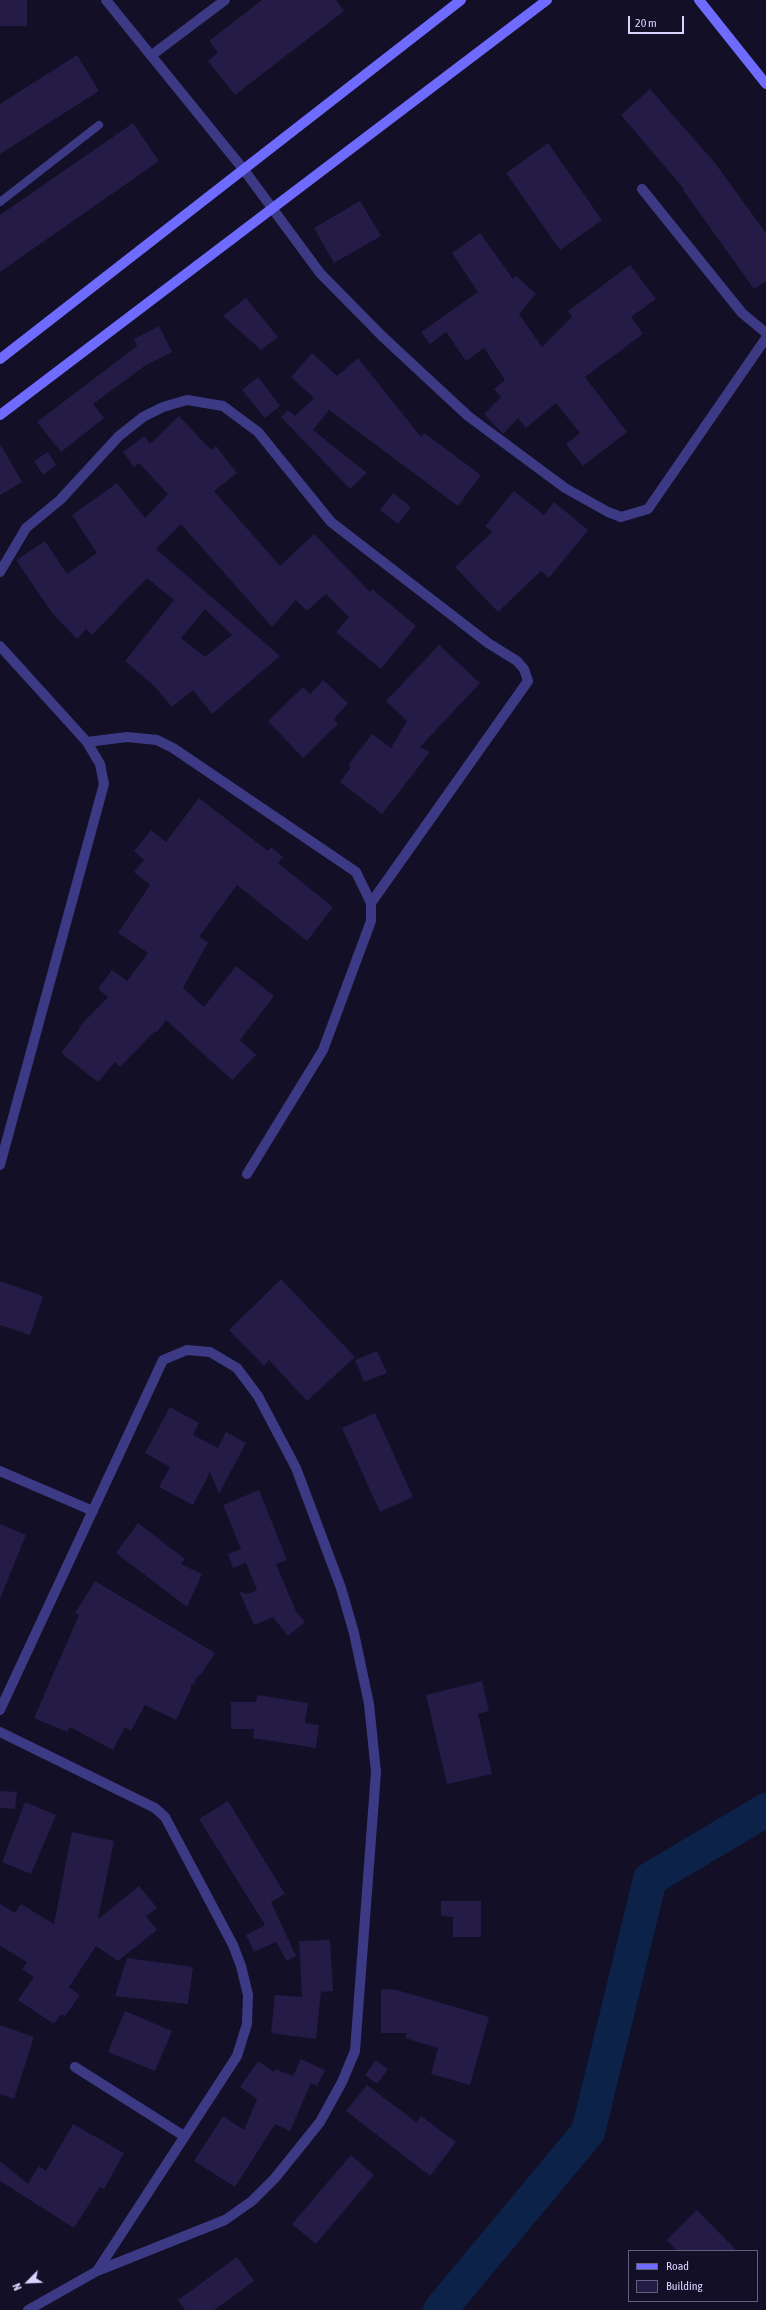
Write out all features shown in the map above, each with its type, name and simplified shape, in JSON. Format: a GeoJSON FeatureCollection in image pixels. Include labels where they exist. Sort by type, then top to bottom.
{"type":"FeatureCollection","features":[{"type":"Feature","properties":{"kind":"street"},"geometry":{"type":"LineString","coordinates":[[106,0],[244,170],[320,273],[382,336],[468,416],[565,488],[617,517],[648,509],[766,338]]}},
{"type":"Feature","properties":{"kind":"street"},"geometry":{"type":"LineString","coordinates":[[152,56],[225,0]]}},
{"type":"Feature","properties":{"kind":"street"},"geometry":{"type":"LineString","coordinates":[[0,359],[461,0]]}},
{"type":"Feature","properties":{"kind":"street"},"geometry":{"type":"LineString","coordinates":[[0,414],[548,0]]}},
{"type":"Feature","properties":{"kind":"street"},"geometry":{"type":"LineString","coordinates":[[699,0],[766,84]]}},
{"type":"Feature","properties":{"kind":"street"},"geometry":{"type":"LineString","coordinates":[[642,189],[742,314],[766,333]]}},
{"type":"Feature","properties":{"kind":"street"},"geometry":{"type":"LineString","coordinates":[[0,572],[26,528],[60,500],[119,436],[143,417],[162,407],[187,400],[223,406],[258,432],[331,522],[488,642],[517,660],[524,669],[528,681],[371,903]]}},
{"type":"Feature","properties":{"kind":"street"},"geometry":{"type":"LineString","coordinates":[[0,646],[88,742],[100,764],[104,784],[0,1165]]}},
{"type":"Feature","properties":{"kind":"street"},"geometry":{"type":"LineString","coordinates":[[88,742],[127,737],[142,738],[157,740],[173,748],[356,872],[371,903],[371,921],[323,1050],[247,1174]]}},
{"type":"Feature","properties":{"kind":"street"},"geometry":{"type":"LineString","coordinates":[[0,1710],[163,1360],[187,1350],[210,1352],[237,1368],[258,1396],[296,1468],[326,1545],[354,1634],[368,1697],[374,1740],[376,1772],[355,2051],[342,2082],[320,2122],[270,2183],[252,2201],[225,2220],[97,2271],[28,2310]]}},
{"type":"Feature","properties":{"kind":"street"},"geometry":{"type":"LineString","coordinates":[[0,1471],[93,1511]]}},
{"type":"Feature","properties":{"kind":"street"},"geometry":{"type":"LineString","coordinates":[[0,1732],[155,1808],[165,1817],[233,1945],[241,1966],[248,1995],[247,2024],[237,2056],[97,2271]]}},
{"type":"Feature","properties":{"kind":"street"},"geometry":{"type":"LineString","coordinates":[[75,2067],[184,2136]]}},
{"type":"Feature","properties":{"kind":"lane"},"geometry":{"type":"LineString","coordinates":[[0,202],[99,124]]}},
{"type":"Feature","properties":{"kind":"building"},"geometry":{"type":"Polygon","coordinates":[[[0,0],[27,0],[27,26],[0,26],[0,0]]]}},
{"type":"Feature","properties":{"kind":"building"},"geometry":{"type":"Polygon","coordinates":[[[262,0],[336,0],[344,11],[235,95],[208,61],[218,53],[209,41],[262,0]]]}},
{"type":"Feature","properties":{"kind":"building"},"geometry":{"type":"Polygon","coordinates":[[[77,55],[99,91],[0,154],[0,104],[77,55]]]}},
{"type":"Feature","properties":{"kind":"building"},"geometry":{"type":"Polygon","coordinates":[[[650,89],[715,163],[766,233],[766,281],[754,289],[683,190],[684,189],[621,115],[650,89]]]}},
{"type":"Feature","properties":{"kind":"building"},"geometry":{"type":"Polygon","coordinates":[[[133,123],[159,161],[0,272],[0,215],[133,123]]]}},
{"type":"Feature","properties":{"kind":"building"},"geometry":{"type":"Polygon","coordinates":[[[548,143],[602,220],[560,250],[506,173],[548,143]]]}},
{"type":"Feature","properties":{"kind":"building"},"geometry":{"type":"Polygon","coordinates":[[[360,201],[381,236],[334,263],[314,228],[360,201]]]}},
{"type":"Feature","properties":{"kind":"building"},"geometry":{"type":"Polygon","coordinates":[[[480,233],[513,279],[516,276],[536,294],[519,314],[542,347],[572,317],[568,311],[630,265],[656,299],[631,317],[643,334],[585,377],[627,432],[583,466],[566,444],[580,433],[556,403],[526,428],[518,418],[503,434],[484,414],[501,397],[494,389],[505,380],[484,348],[466,361],[446,332],[430,344],[421,332],[478,292],[452,253],[480,233]]]}},
{"type":"Feature","properties":{"kind":"building"},"geometry":{"type":"Polygon","coordinates":[[[246,298],[278,337],[261,350],[223,316],[246,298]]]}},
{"type":"Feature","properties":{"kind":"building"},"geometry":{"type":"Polygon","coordinates":[[[159,326],[172,352],[146,365],[93,404],[104,418],[61,452],[37,422],[137,346],[134,339],[159,326]]]}},
{"type":"Feature","properties":{"kind":"building"},"geometry":{"type":"Polygon","coordinates":[[[312,353],[337,376],[358,358],[421,437],[424,433],[481,475],[458,506],[329,410],[313,430],[367,473],[350,489],[281,417],[288,410],[295,416],[314,398],[291,377],[312,353]]]}},
{"type":"Feature","properties":{"kind":"building"},"geometry":{"type":"Polygon","coordinates":[[[258,377],[280,406],[265,418],[242,390],[258,377]]]}},
{"type":"Feature","properties":{"kind":"building"},"geometry":{"type":"Polygon","coordinates":[[[179,416],[211,450],[216,446],[237,473],[214,491],[280,566],[314,534],[370,592],[372,589],[416,626],[381,669],[336,632],[349,617],[326,594],[307,611],[296,600],[272,627],[181,524],[156,549],[280,656],[212,714],[193,690],[172,707],[154,686],[125,661],[174,600],[147,578],[92,635],[86,629],[77,639],[52,613],[16,560],[45,541],[67,574],[97,553],[72,515],[117,483],[145,518],[168,494],[139,463],[134,467],[123,452],[144,436],[150,444],[179,416]],[[205,609],[181,638],[205,657],[232,635],[205,609]]]}},
{"type":"Feature","properties":{"kind":"building"},"geometry":{"type":"Polygon","coordinates":[[[0,444],[22,482],[0,495],[0,444]]]}},
{"type":"Feature","properties":{"kind":"building"},"geometry":{"type":"Polygon","coordinates":[[[48,452],[56,465],[43,475],[34,461],[48,452]]]}},
{"type":"Feature","properties":{"kind":"building"},"geometry":{"type":"Polygon","coordinates":[[[514,491],[544,515],[554,502],[588,530],[549,578],[541,571],[498,612],[455,567],[492,532],[485,526],[514,491]]]}},
{"type":"Feature","properties":{"kind":"building"},"geometry":{"type":"Polygon","coordinates":[[[393,493],[411,507],[398,524],[380,510],[393,493]]]}},
{"type":"Feature","properties":{"kind":"building"},"geometry":{"type":"Polygon","coordinates":[[[439,645],[480,683],[420,747],[430,752],[382,814],[340,782],[351,767],[348,765],[372,734],[391,748],[407,721],[386,701],[439,645]]]}},
{"type":"Feature","properties":{"kind":"building"},"geometry":{"type":"Polygon","coordinates":[[[323,680],[348,703],[334,719],[338,724],[303,758],[268,721],[303,687],[310,694],[323,680]]]}},
{"type":"Feature","properties":{"kind":"building"},"geometry":{"type":"Polygon","coordinates":[[[199,798],[268,851],[271,847],[283,857],[278,863],[333,907],[307,941],[237,885],[199,937],[208,942],[183,988],[204,1007],[236,966],[274,996],[240,1040],[256,1055],[232,1080],[166,1020],[157,1032],[155,1031],[120,1067],[115,1062],[98,1082],[61,1053],[80,1028],[79,1027],[108,997],[98,989],[112,970],[127,981],[148,953],[118,933],[150,885],[134,872],[144,860],[134,851],[151,830],[166,842],[199,798]]]}},
{"type":"Feature","properties":{"kind":"building"},"geometry":{"type":"Polygon","coordinates":[[[281,1279],[355,1357],[307,1401],[269,1360],[264,1366],[229,1330],[281,1279]]]}},
{"type":"Feature","properties":{"kind":"building"},"geometry":{"type":"Polygon","coordinates":[[[0,1281],[43,1296],[30,1335],[0,1325],[0,1281]]]}},
{"type":"Feature","properties":{"kind":"building"},"geometry":{"type":"Polygon","coordinates":[[[377,1351],[387,1373],[364,1382],[355,1360],[377,1351]]]}},
{"type":"Feature","properties":{"kind":"building"},"geometry":{"type":"Polygon","coordinates":[[[170,1407],[199,1423],[193,1435],[218,1448],[226,1432],[246,1443],[219,1494],[210,1472],[193,1505],[159,1487],[170,1467],[145,1453],[170,1407]]]}},
{"type":"Feature","properties":{"kind":"building"},"geometry":{"type":"Polygon","coordinates":[[[375,1413],[413,1497],[380,1512],[342,1428],[375,1413]]]}},
{"type":"Feature","properties":{"kind":"building"},"geometry":{"type":"Polygon","coordinates":[[[259,1490],[287,1560],[276,1564],[296,1611],[305,1622],[288,1636],[273,1617],[254,1625],[239,1591],[247,1594],[257,1590],[246,1563],[233,1568],[228,1554],[241,1549],[223,1505],[259,1490]]]}},
{"type":"Feature","properties":{"kind":"building"},"geometry":{"type":"Polygon","coordinates":[[[138,1523],[185,1559],[181,1564],[202,1574],[187,1607],[116,1553],[138,1523]]]}},
{"type":"Feature","properties":{"kind":"building"},"geometry":{"type":"Polygon","coordinates":[[[0,1524],[26,1535],[0,1599],[0,1524]]]}},
{"type":"Feature","properties":{"kind":"building"},"geometry":{"type":"Polygon","coordinates":[[[95,1581],[215,1653],[200,1676],[198,1675],[194,1684],[191,1684],[191,1689],[176,1720],[145,1705],[131,1731],[125,1727],[113,1750],[70,1727],[67,1732],[34,1718],[79,1615],[75,1613],[95,1581]]]}},
{"type":"Feature","properties":{"kind":"building"},"geometry":{"type":"Polygon","coordinates":[[[482,1681],[489,1711],[478,1714],[492,1774],[447,1784],[426,1695],[482,1681]]]}},
{"type":"Feature","properties":{"kind":"building"},"geometry":{"type":"Polygon","coordinates":[[[257,1695],[308,1703],[305,1723],[319,1725],[316,1748],[253,1738],[254,1729],[231,1729],[231,1702],[256,1702],[257,1695]]]}},
{"type":"Feature","properties":{"kind":"building"},"geometry":{"type":"Polygon","coordinates":[[[0,1791],[17,1792],[15,1809],[0,1808],[0,1791]]]}},
{"type":"Feature","properties":{"kind":"building"},"geometry":{"type":"Polygon","coordinates":[[[228,1801],[285,1894],[271,1902],[296,1956],[287,1961],[276,1942],[254,1952],[246,1935],[265,1925],[199,1819],[228,1801]]]}},
{"type":"Feature","properties":{"kind":"building"},"geometry":{"type":"Polygon","coordinates":[[[25,1802],[56,1815],[31,1874],[2,1862],[25,1802]]]}},
{"type":"Feature","properties":{"kind":"building"},"geometry":{"type":"Polygon","coordinates":[[[72,1832],[114,1841],[98,1919],[139,1886],[157,1908],[146,1916],[157,1930],[118,1961],[96,1946],[69,1987],[80,1995],[65,2016],[61,2014],[54,2024],[18,2000],[34,1977],[22,1969],[27,1962],[0,1946],[0,1904],[15,1913],[21,1904],[54,1924],[72,1832]]]}},
{"type":"Feature","properties":{"kind":"building"},"geometry":{"type":"Polygon","coordinates":[[[441,1901],[481,1901],[481,1937],[453,1937],[453,1917],[441,1916],[441,1901]]]}},
{"type":"Feature","properties":{"kind":"building"},"geometry":{"type":"Polygon","coordinates":[[[330,1940],[333,1991],[321,1992],[316,2039],[271,2033],[275,1995],[302,1997],[299,1941],[330,1940]]]}},
{"type":"Feature","properties":{"kind":"building"},"geometry":{"type":"Polygon","coordinates":[[[127,1958],[193,1967],[188,2004],[115,1996],[127,1958]]]}},
{"type":"Feature","properties":{"kind":"building"},"geometry":{"type":"Polygon","coordinates":[[[381,1989],[397,1990],[489,2017],[470,2085],[431,2074],[438,2048],[405,2038],[407,2033],[381,2033],[381,1989]]]}},
{"type":"Feature","properties":{"kind":"building"},"geometry":{"type":"Polygon","coordinates":[[[125,2011],[172,2031],[155,2071],[108,2052],[125,2011]]]}},
{"type":"Feature","properties":{"kind":"building"},"geometry":{"type":"Polygon","coordinates":[[[0,2025],[34,2037],[14,2099],[0,2094],[0,2025]]]}},
{"type":"Feature","properties":{"kind":"building"},"geometry":{"type":"Polygon","coordinates":[[[301,2059],[325,2070],[317,2086],[311,2083],[290,2131],[275,2124],[235,2187],[194,2161],[223,2116],[244,2130],[257,2099],[240,2087],[258,2061],[274,2072],[275,2069],[293,2076],[301,2059]]]}},
{"type":"Feature","properties":{"kind":"building"},"geometry":{"type":"Polygon","coordinates":[[[376,2060],[388,2069],[377,2084],[365,2075],[376,2060]]]}},
{"type":"Feature","properties":{"kind":"building"},"geometry":{"type":"Polygon","coordinates":[[[367,2085],[416,2122],[421,2116],[456,2142],[430,2176],[346,2111],[367,2085]]]}},
{"type":"Feature","properties":{"kind":"building"},"geometry":{"type":"Polygon","coordinates":[[[73,2124],[124,2153],[104,2189],[100,2187],[74,2228],[0,2181],[0,2161],[28,2184],[39,2166],[46,2171],[73,2124]]]}},
{"type":"Feature","properties":{"kind":"building"},"geometry":{"type":"Polygon","coordinates":[[[351,2155],[374,2175],[316,2244],[292,2224],[351,2155]]]}},
{"type":"Feature","properties":{"kind":"building"},"geometry":{"type":"Polygon","coordinates":[[[697,2210],[736,2250],[676,2250],[667,2240],[697,2210]]]}},
{"type":"Feature","properties":{"kind":"building"},"geometry":{"type":"Polygon","coordinates":[[[237,2257],[254,2281],[214,2310],[185,2310],[178,2300],[237,2257]]]}},
{"type":"Feature","properties":{"kind":"waterway"},"geometry":{"type":"LineString","coordinates":[[440,2310],[588,2132],[650,1879],[766,1810]]}}]}
